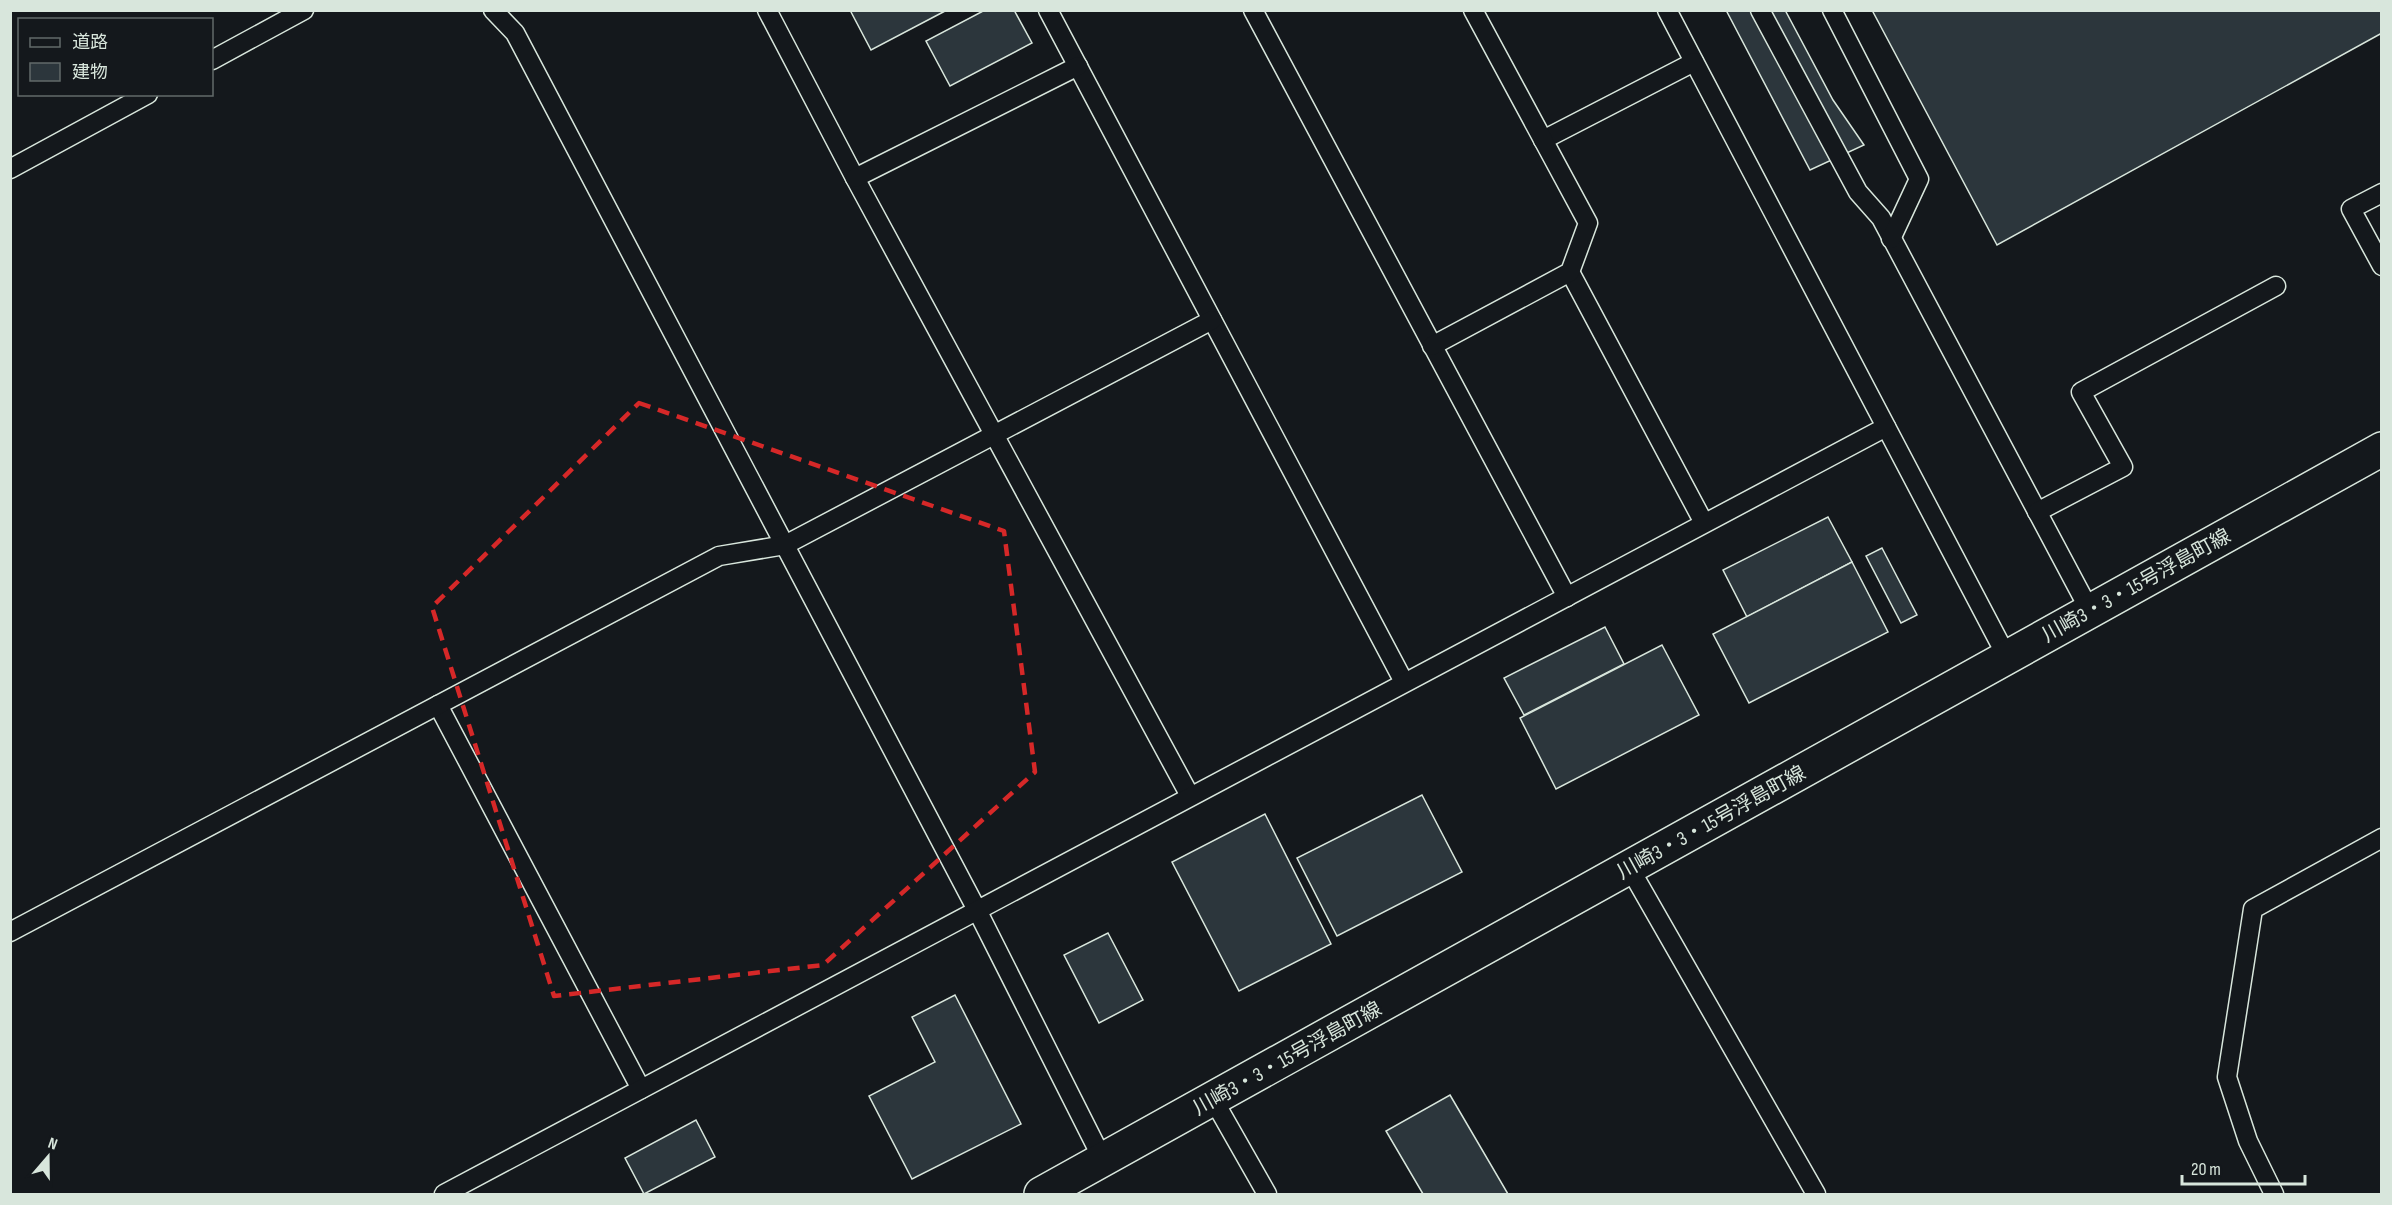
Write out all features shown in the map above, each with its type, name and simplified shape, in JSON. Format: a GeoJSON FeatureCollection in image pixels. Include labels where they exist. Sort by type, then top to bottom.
{"type":"FeatureCollection","features":[{"type":"Feature","properties":{"kind":"street","name":"川崎3・3・15号浮島町線"},"geometry":{"type":"LineString","coordinates":[[1041,1194],[2382,449]]}},
{"type":"Feature","properties":{"kind":"lane"},"geometry":{"type":"LineString","coordinates":[[213,59],[304,10]]}},
{"type":"Feature","properties":{"kind":"lane"},"geometry":{"type":"LineString","coordinates":[[767,10],[855,178],[1190,796]]}},
{"type":"Feature","properties":{"kind":"lane"},"geometry":{"type":"LineString","coordinates":[[1048,10],[1404,682]]}},
{"type":"Feature","properties":{"kind":"lane"},"geometry":{"type":"LineString","coordinates":[[1253,10],[1567,597]]}},
{"type":"Feature","properties":{"kind":"lane"},"geometry":{"type":"LineString","coordinates":[[1432,346],[1570,272],[1588,223],[1473,10]]}},
{"type":"Feature","properties":{"kind":"lane"},"geometry":{"type":"LineString","coordinates":[[1667,10],[2007,657]]}},
{"type":"Feature","properties":{"kind":"lane"},"geometry":{"type":"LineString","coordinates":[[1760,10],[1858,192],[1881,218],[2090,611]]}},
{"type":"Feature","properties":{"kind":"lane"},"geometry":{"type":"LineString","coordinates":[[1832,10],[1919,179],[1891,239]]}},
{"type":"Feature","properties":{"kind":"lane"},"geometry":{"type":"LineString","coordinates":[[497,12],[515,33],[977,910],[1103,1160]]}},
{"type":"Feature","properties":{"kind":"lane"},"geometry":{"type":"LineString","coordinates":[[1543,140],[1694,62]]}},
{"type":"Feature","properties":{"kind":"lane"},"geometry":{"type":"LineString","coordinates":[[855,178],[1078,66]]}},
{"type":"Feature","properties":{"kind":"lane"},"geometry":{"type":"LineString","coordinates":[[10,169],[144,96]]}},
{"type":"Feature","properties":{"kind":"lane"},"geometry":{"type":"LineString","coordinates":[[2382,193],[2351,209],[2382,266]]}},
{"type":"Feature","properties":{"kind":"lane"},"geometry":{"type":"LineString","coordinates":[[1570,272],[1704,523]]}},
{"type":"Feature","properties":{"kind":"lane"},"geometry":{"type":"LineString","coordinates":[[2037,512],[2123,467],[2081,392],[2276,286]]}},
{"type":"Feature","properties":{"kind":"lane"},"geometry":{"type":"LineString","coordinates":[[10,932],[719,556],[785,545],[1212,320]]}},
{"type":"Feature","properties":{"kind":"lane"},"geometry":{"type":"LineString","coordinates":[[444,1194],[1886,427]]}},
{"type":"Feature","properties":{"kind":"lane"},"geometry":{"type":"LineString","coordinates":[[438,705],[641,1089]]}},
{"type":"Feature","properties":{"kind":"lane"},"geometry":{"type":"LineString","coordinates":[[2274,1194],[2248,1141],[2227,1077],[2253,909],[2382,838]]}},
{"type":"Feature","properties":{"kind":"lane"},"geometry":{"type":"LineString","coordinates":[[1629,867],[1816,1194]]}},
{"type":"Feature","properties":{"kind":"lane"},"geometry":{"type":"LineString","coordinates":[[1213,1099],[1266,1194]]}},
{"type":"Feature","properties":{"kind":"highlighted area"},"geometry":{"type":"Polygon","coordinates":[[[639,403],[1004,531],[1035,772],[823,965],[554,996],[432,607],[639,403]]]}},
{"type":"Feature","properties":{"kind":"building"},"geometry":{"type":"Polygon","coordinates":[[[850,10],[947,10],[871,50],[850,10]]]}},
{"type":"Feature","properties":{"kind":"building"},"geometry":{"type":"Polygon","coordinates":[[[985,10],[1014,10],[1032,43],[950,86],[926,41],[985,10]]]}},
{"type":"Feature","properties":{"kind":"building"},"geometry":{"type":"Polygon","coordinates":[[[1726,10],[1785,10],[1833,100],[1864,145],[1810,170],[1726,10]]]}},
{"type":"Feature","properties":{"kind":"building"},"geometry":{"type":"Polygon","coordinates":[[[1872,10],[2382,10],[2382,33],[1997,245],[1872,10]]]}},
{"type":"Feature","properties":{"kind":"building"},"geometry":{"type":"Polygon","coordinates":[[[1828,517],[1852,562],[1747,617],[1723,570],[1828,517]]]}},
{"type":"Feature","properties":{"kind":"building"},"geometry":{"type":"Polygon","coordinates":[[[1882,548],[1917,615],[1901,623],[1866,556],[1882,548]]]}},
{"type":"Feature","properties":{"kind":"building"},"geometry":{"type":"Polygon","coordinates":[[[1852,562],[1888,632],[1749,703],[1713,634],[1852,562]]]}},
{"type":"Feature","properties":{"kind":"building"},"geometry":{"type":"Polygon","coordinates":[[[1605,627],[1624,664],[1524,715],[1504,678],[1605,627]]]}},
{"type":"Feature","properties":{"kind":"building"},"geometry":{"type":"Polygon","coordinates":[[[1662,645],[1699,715],[1556,789],[1520,718],[1662,645]]]}},
{"type":"Feature","properties":{"kind":"building"},"geometry":{"type":"Polygon","coordinates":[[[1422,795],[1462,872],[1337,936],[1297,858],[1422,795]]]}},
{"type":"Feature","properties":{"kind":"building"},"geometry":{"type":"Polygon","coordinates":[[[1265,814],[1331,944],[1239,991],[1172,862],[1265,814]]]}},
{"type":"Feature","properties":{"kind":"building"},"geometry":{"type":"Polygon","coordinates":[[[1108,933],[1143,1000],[1099,1023],[1064,955],[1108,933]]]}},
{"type":"Feature","properties":{"kind":"building"},"geometry":{"type":"Polygon","coordinates":[[[955,995],[1021,1124],[912,1179],[869,1096],[935,1062],[912,1017],[955,995]]]}},
{"type":"Feature","properties":{"kind":"building"},"geometry":{"type":"Polygon","coordinates":[[[1450,1095],[1508,1194],[1423,1194],[1386,1131],[1450,1095]]]}},
{"type":"Feature","properties":{"kind":"building"},"geometry":{"type":"Polygon","coordinates":[[[696,1120],[715,1157],[644,1194],[625,1158],[696,1120]]]}}]}
